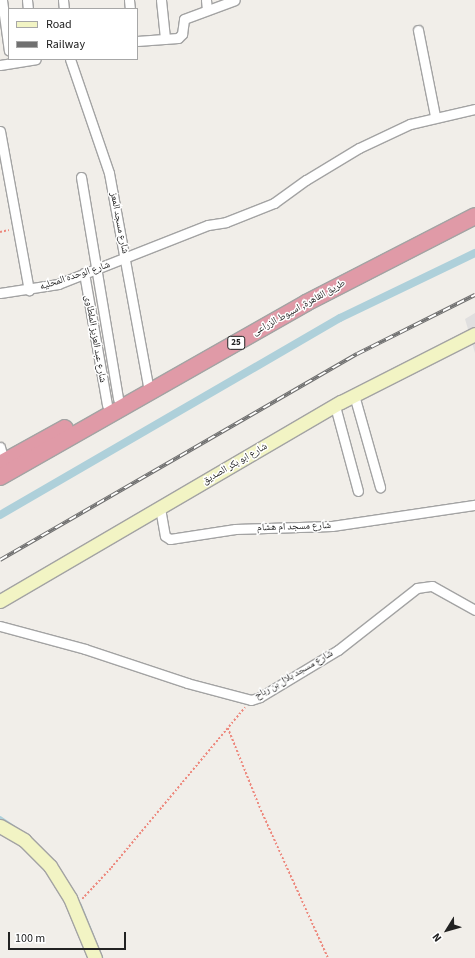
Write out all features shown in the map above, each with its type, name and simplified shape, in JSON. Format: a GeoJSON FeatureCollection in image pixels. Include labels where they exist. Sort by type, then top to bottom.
{"type":"FeatureCollection","features":[{"type":"Feature","properties":{"kind":"highway","name":"طريق القاهرة, اسيوط الزراعى"},"geometry":{"type":"LineString","coordinates":[[0,477],[148,387],[350,274],[437,228],[475,204]]}},
{"type":"Feature","properties":{"kind":"highway","name":"طريق القاهرة, اسيوط الزراعى"},"geometry":{"type":"LineString","coordinates":[[437,228],[475,216]]}},
{"type":"Feature","properties":{"kind":"highway","name":"طريق القاهرة, اسيوط الزراعى"},"geometry":{"type":"LineString","coordinates":[[1,458],[112,402],[148,387]]}},
{"type":"Feature","properties":{"kind":"street"},"geometry":{"type":"LineString","coordinates":[[2,0],[8,44]]}},
{"type":"Feature","properties":{"kind":"street"},"geometry":{"type":"LineString","coordinates":[[160,0],[165,39]]}},
{"type":"Feature","properties":{"kind":"street"},"geometry":{"type":"LineString","coordinates":[[206,0],[207,10]]}},
{"type":"Feature","properties":{"kind":"street"},"geometry":{"type":"LineString","coordinates":[[138,41],[181,36],[182,20],[235,0]]}},
{"type":"Feature","properties":{"kind":"street"},"geometry":{"type":"LineString","coordinates":[[418,30],[435,116]]}},
{"type":"Feature","properties":{"kind":"street"},"geometry":{"type":"LineString","coordinates":[[0,65],[10,61],[22,60]]}},
{"type":"Feature","properties":{"kind":"street","name":"شارع مسجد المعز"},"geometry":{"type":"LineString","coordinates":[[70,60],[105,157],[148,387]]}},
{"type":"Feature","properties":{"kind":"street","name":"شارع الوحده المحليه"},"geometry":{"type":"LineString","coordinates":[[0,293],[29,290],[53,285],[125,259],[208,225],[226,222],[274,203],[306,180],[359,148],[410,124],[435,116],[475,109]]}},
{"type":"Feature","properties":{"kind":"street"},"geometry":{"type":"LineString","coordinates":[[0,131],[29,290]]}},
{"type":"Feature","properties":{"kind":"street"},"geometry":{"type":"LineString","coordinates":[[81,177],[96,269],[112,402]]}},
{"type":"Feature","properties":{"kind":"street","name":"شارع عبد العزيز الملطاوى"},"geometry":{"type":"LineString","coordinates":[[84,273],[112,402]]}},
{"type":"Feature","properties":{"kind":"street","name":"شارع ابو بكر الصديق"},"geometry":{"type":"LineString","coordinates":[[0,601],[335,406],[475,334]]}},
{"type":"Feature","properties":{"kind":"street"},"geometry":{"type":"LineString","coordinates":[[354,396],[380,488]]}},
{"type":"Feature","properties":{"kind":"street"},"geometry":{"type":"LineString","coordinates":[[335,406],[358,491]]}},
{"type":"Feature","properties":{"kind":"street","name":"شارع مسجد ام هشام"},"geometry":{"type":"LineString","coordinates":[[160,508],[165,536],[170,539],[235,529],[332,526],[475,505]]}},
{"type":"Feature","properties":{"kind":"street","name":"شارع مسجد بلال بن رباح"},"geometry":{"type":"LineString","coordinates":[[0,626],[85,649],[187,683],[251,700],[260,697],[338,650],[417,588],[432,586],[475,610]]}},
{"type":"Feature","properties":{"kind":"street"},"geometry":{"type":"LineString","coordinates":[[0,826],[24,840],[37,852],[61,882],[74,907],[95,958]]}},
{"type":"Feature","properties":{"kind":"path"},"geometry":{"type":"LineString","coordinates":[[74,907],[112,868],[251,700]]}},
{"type":"Feature","properties":{"kind":"path"},"geometry":{"type":"LineString","coordinates":[[228,728],[261,810],[328,958]]}},
{"type":"Feature","properties":{"kind":"shaded area"},"geometry":{"type":"Polygon","coordinates":[[[475,313],[475,353],[465,319],[475,313]]]}},
{"type":"Feature","properties":{"kind":"waterway"},"geometry":{"type":"LineString","coordinates":[[0,515],[340,318],[475,253]]}},
{"type":"Feature","properties":{"kind":"waterway"},"geometry":{"type":"LineString","coordinates":[[0,817],[21,831]]}},
{"type":"Feature","properties":{"kind":"waterway"},"geometry":{"type":"LineString","coordinates":[[80,904],[102,958]]}},
{"type":"Feature","properties":{"kind":"railway"},"geometry":{"type":"LineString","coordinates":[[0,560],[357,354],[475,295]]}}]}
